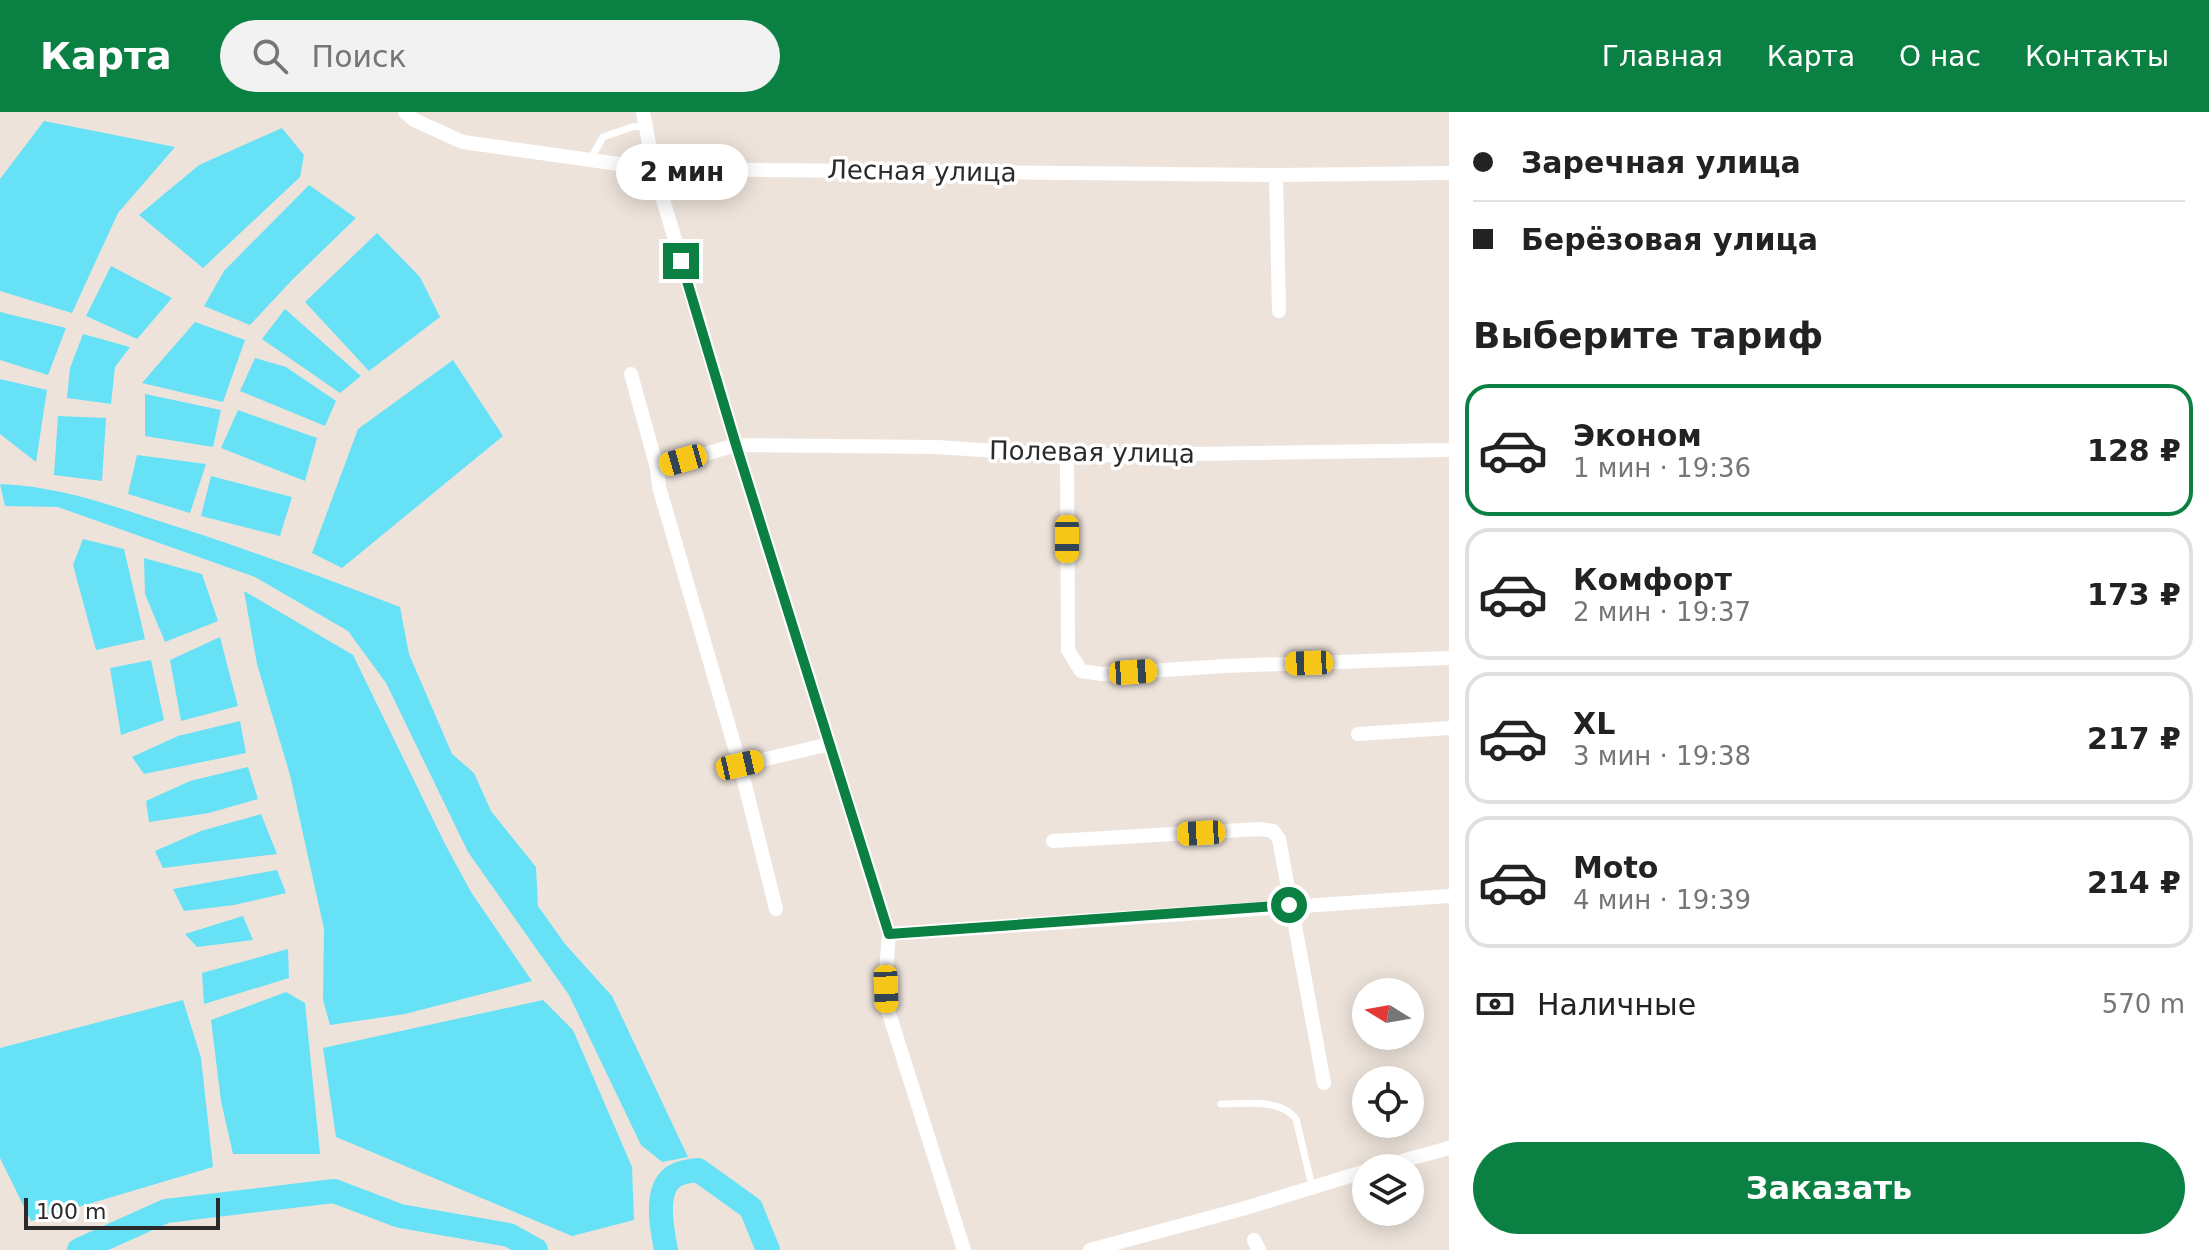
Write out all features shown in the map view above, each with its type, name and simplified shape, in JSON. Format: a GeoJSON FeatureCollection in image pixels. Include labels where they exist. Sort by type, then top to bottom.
{"type":"FeatureCollection","features":[{"type":"Feature","properties":{"kind":"street","name":"Лесная улица"},"geometry":{"type":"LineString","coordinates":[[405,112],[414,120],[463,142],[654,169],[1276,175],[1449,173]]}},
{"type":"Feature","properties":{"kind":"street"},"geometry":{"type":"LineString","coordinates":[[644,119],[654,169],[736,445],[889,934],[887,1007],[964,1250]]}},
{"type":"Feature","properties":{"kind":"street"},"geometry":{"type":"LineString","coordinates":[[1276,175],[1279,311]]}},
{"type":"Feature","properties":{"kind":"street"},"geometry":{"type":"LineString","coordinates":[[631,374],[657,468],[659,487],[740,765],[776,909]]}},
{"type":"Feature","properties":{"kind":"street","name":"Полевая улица"},"geometry":{"type":"LineString","coordinates":[[657,468],[736,445],[937,447],[1067,456],[1449,450]]}},
{"type":"Feature","properties":{"kind":"street"},"geometry":{"type":"LineString","coordinates":[[1067,456],[1068,650],[1081,671],[1102,674],[1449,658]]}},
{"type":"Feature","properties":{"kind":"street"},"geometry":{"type":"LineString","coordinates":[[1358,734],[1449,728]]}},
{"type":"Feature","properties":{"kind":"street"},"geometry":{"type":"LineString","coordinates":[[740,765],[830,744]]}},
{"type":"Feature","properties":{"kind":"street"},"geometry":{"type":"LineString","coordinates":[[1053,841],[1260,829],[1273,831],[1279,839],[1324,1083]]}},
{"type":"Feature","properties":{"kind":"street"},"geometry":{"type":"LineString","coordinates":[[889,934],[1449,896]]}},
{"type":"Feature","properties":{"kind":"street"},"geometry":{"type":"LineString","coordinates":[[1424,1155],[1449,1148]]}},
{"type":"Feature","properties":{"kind":"street"},"geometry":{"type":"LineString","coordinates":[[1090,1250],[1242,1209],[1352,1175]]}},
{"type":"Feature","properties":{"kind":"lane"},"geometry":{"type":"LineString","coordinates":[[590,160],[603,137],[632,127],[644,119]]}},
{"type":"Feature","properties":{"kind":"lane"},"geometry":{"type":"LineString","coordinates":[[1221,1104],[1278,1106],[1289,1110],[1296,1119],[1312,1186]]}},
{"type":"Feature","properties":{"kind":"water"},"geometry":{"type":"Polygon","coordinates":[[[44,121],[175,147],[118,213],[72,313],[0,291],[0,179],[44,121]]]}},
{"type":"Feature","properties":{"kind":"water"},"geometry":{"type":"Polygon","coordinates":[[[282,128],[304,155],[300,177],[203,268],[139,215],[199,165],[282,128]]]}},
{"type":"Feature","properties":{"kind":"water"},"geometry":{"type":"Polygon","coordinates":[[[309,185],[356,218],[250,325],[204,306],[224,271],[309,185]]]}},
{"type":"Feature","properties":{"kind":"water"},"geometry":{"type":"Polygon","coordinates":[[[377,233],[420,277],[440,317],[369,371],[305,302],[377,233]]]}},
{"type":"Feature","properties":{"kind":"water"},"geometry":{"type":"Polygon","coordinates":[[[111,266],[172,298],[137,339],[86,316],[111,266]]]}},
{"type":"Feature","properties":{"kind":"water"},"geometry":{"type":"Polygon","coordinates":[[[285,309],[361,376],[340,393],[262,339],[285,309]]]}},
{"type":"Feature","properties":{"kind":"water"},"geometry":{"type":"Polygon","coordinates":[[[0,312],[66,328],[48,375],[0,360],[0,312]]]}},
{"type":"Feature","properties":{"kind":"water"},"geometry":{"type":"Polygon","coordinates":[[[195,322],[245,340],[223,402],[142,383],[195,322]]]}},
{"type":"Feature","properties":{"kind":"water"},"geometry":{"type":"Polygon","coordinates":[[[83,334],[130,347],[115,367],[111,404],[67,398],[70,368],[83,334]]]}},
{"type":"Feature","properties":{"kind":"water"},"geometry":{"type":"Polygon","coordinates":[[[255,358],[286,367],[336,401],[325,426],[240,391],[255,358]]]}},
{"type":"Feature","properties":{"kind":"water"},"geometry":{"type":"Polygon","coordinates":[[[453,360],[503,436],[342,568],[312,553],[358,429],[453,360]]]}},
{"type":"Feature","properties":{"kind":"water"},"geometry":{"type":"Polygon","coordinates":[[[0,379],[47,390],[36,462],[0,434],[0,379]]]}},
{"type":"Feature","properties":{"kind":"water"},"geometry":{"type":"Polygon","coordinates":[[[145,394],[221,410],[213,447],[145,436],[145,394]]]}},
{"type":"Feature","properties":{"kind":"water"},"geometry":{"type":"Polygon","coordinates":[[[238,410],[317,438],[305,481],[221,448],[238,410]]]}},
{"type":"Feature","properties":{"kind":"water"},"geometry":{"type":"Polygon","coordinates":[[[58,416],[106,418],[102,481],[54,475],[58,416]]]}},
{"type":"Feature","properties":{"kind":"water"},"geometry":{"type":"Polygon","coordinates":[[[137,455],[206,464],[190,513],[128,494],[137,455]]]}},
{"type":"Feature","properties":{"kind":"water"},"geometry":{"type":"Polygon","coordinates":[[[211,476],[292,497],[280,536],[201,516],[211,476]]]}},
{"type":"Feature","properties":{"kind":"water"},"geometry":{"type":"Polygon","coordinates":[[[0,484],[42,488],[104,503],[254,553],[400,607],[409,654],[452,754],[474,773],[491,811],[536,867],[538,906],[565,944],[612,996],[688,1157],[662,1162],[641,1145],[569,995],[468,852],[386,683],[348,631],[255,577],[58,507],[5,506],[0,484]]]}},
{"type":"Feature","properties":{"kind":"water"},"geometry":{"type":"Polygon","coordinates":[[[83,539],[124,549],[145,639],[96,650],[73,565],[83,539]]]}},
{"type":"Feature","properties":{"kind":"water"},"geometry":{"type":"Polygon","coordinates":[[[144,558],[202,574],[218,621],[165,642],[145,594],[144,558]]]}},
{"type":"Feature","properties":{"kind":"water"},"geometry":{"type":"Polygon","coordinates":[[[244,591],[353,655],[471,892],[532,981],[405,1014],[330,1025],[323,1000],[324,929],[290,775],[257,664],[244,591]]]}},
{"type":"Feature","properties":{"kind":"water"},"geometry":{"type":"Polygon","coordinates":[[[220,637],[238,706],[181,721],[170,660],[220,637]]]}},
{"type":"Feature","properties":{"kind":"water"},"geometry":{"type":"Polygon","coordinates":[[[151,660],[164,720],[121,735],[110,668],[151,660]]]}},
{"type":"Feature","properties":{"kind":"water"},"geometry":{"type":"Polygon","coordinates":[[[240,721],[246,753],[144,774],[132,757],[178,736],[240,721]]]}},
{"type":"Feature","properties":{"kind":"water"},"geometry":{"type":"Polygon","coordinates":[[[248,767],[258,799],[209,813],[149,822],[146,801],[190,781],[248,767]]]}},
{"type":"Feature","properties":{"kind":"water"},"geometry":{"type":"Polygon","coordinates":[[[261,814],[277,854],[163,868],[155,851],[201,831],[261,814]]]}},
{"type":"Feature","properties":{"kind":"water"},"geometry":{"type":"Polygon","coordinates":[[[277,870],[286,893],[234,905],[184,911],[173,889],[277,870]]]}},
{"type":"Feature","properties":{"kind":"water"},"geometry":{"type":"Polygon","coordinates":[[[243,916],[253,940],[197,947],[185,934],[243,916]]]}},
{"type":"Feature","properties":{"kind":"water"},"geometry":{"type":"Polygon","coordinates":[[[288,949],[289,978],[204,1004],[202,973],[288,949]]]}},
{"type":"Feature","properties":{"kind":"water"},"geometry":{"type":"Polygon","coordinates":[[[286,992],[305,1003],[320,1154],[233,1154],[221,1101],[211,1020],[286,992]]]}},
{"type":"Feature","properties":{"kind":"water"},"geometry":{"type":"Polygon","coordinates":[[[183,1000],[201,1058],[213,1167],[31,1221],[0,1158],[0,1048],[183,1000]]]}},
{"type":"Feature","properties":{"kind":"water"},"geometry":{"type":"Polygon","coordinates":[[[543,1000],[573,1030],[632,1167],[634,1220],[572,1236],[336,1137],[323,1048],[543,1000]]]}},
{"type":"Feature","properties":{"kind":"waterway"},"geometry":{"type":"LineString","coordinates":[[666,1250],[661,1211],[663,1191],[673,1177],[698,1170],[751,1208],[768,1250]]}},
{"type":"Feature","properties":{"kind":"waterway"},"geometry":{"type":"LineString","coordinates":[[79,1250],[166,1211],[334,1191],[400,1216],[509,1235],[536,1250]]}},
{"type":"Feature","properties":{"kind":"route"},"geometry":{"type":"LineString","coordinates":[[681,261],[889,934],[1289,905]]}}]}
